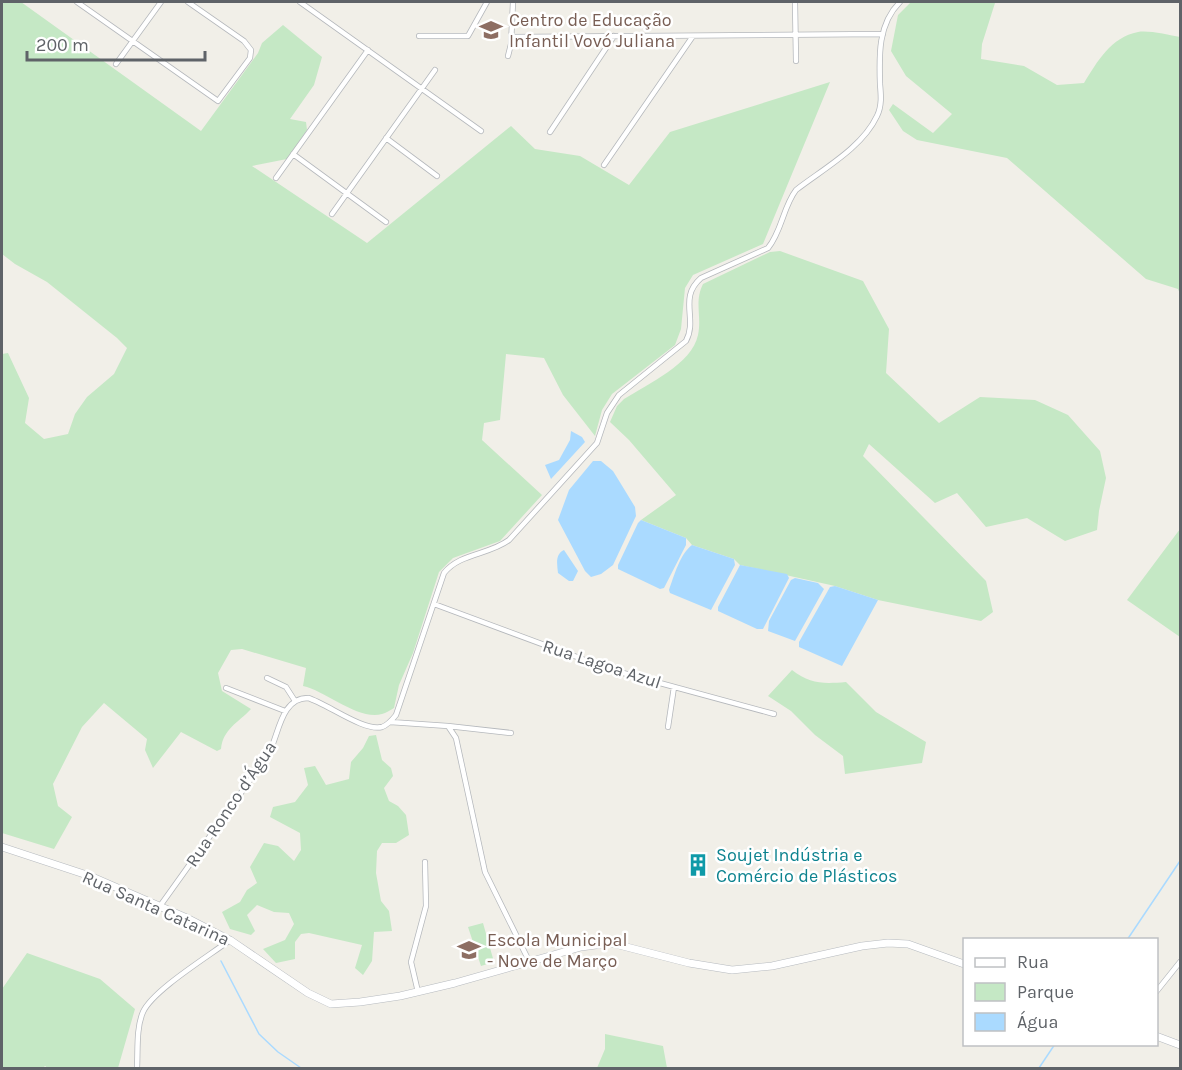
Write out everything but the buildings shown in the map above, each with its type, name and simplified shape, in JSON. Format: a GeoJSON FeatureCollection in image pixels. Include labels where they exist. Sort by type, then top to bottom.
{"type":"FeatureCollection","features":[{"type":"Feature","properties":{"kind":"street"},"geometry":{"type":"LineString","coordinates":[[77,2],[218,101],[250,58],[251,50],[244,41],[188,2]]}},
{"type":"Feature","properties":{"kind":"street"},"geometry":{"type":"LineString","coordinates":[[116,64],[161,2]]}},
{"type":"Feature","properties":{"kind":"street"},"geometry":{"type":"LineString","coordinates":[[300,2],[481,131]]}},
{"type":"Feature","properties":{"kind":"street"},"geometry":{"type":"LineString","coordinates":[[419,36],[468,36],[487,2]]}},
{"type":"Feature","properties":{"kind":"street"},"geometry":{"type":"LineString","coordinates":[[508,56],[513,2]]}},
{"type":"Feature","properties":{"kind":"street"},"geometry":{"type":"LineString","coordinates":[[795,2],[796,61]]}},
{"type":"Feature","properties":{"kind":"street"},"geometry":{"type":"LineString","coordinates":[[267,678],[286,687],[295,701],[302,698],[315,700],[373,727],[381,727],[390,722],[396,715],[444,573],[455,562],[501,546],[509,540],[597,444],[607,413],[619,395],[686,341],[690,330],[689,295],[696,282],[768,248],[774,242],[791,197],[796,190],[848,150],[870,128],[880,107],[880,55],[883,34],[891,14],[900,2]]}},
{"type":"Feature","properties":{"kind":"street"},"geometry":{"type":"LineString","coordinates":[[511,38],[883,34]]}},
{"type":"Feature","properties":{"kind":"street"},"geometry":{"type":"LineString","coordinates":[[550,132],[614,36]]}},
{"type":"Feature","properties":{"kind":"street"},"geometry":{"type":"LineString","coordinates":[[604,165],[693,36]]}},
{"type":"Feature","properties":{"kind":"street"},"geometry":{"type":"LineString","coordinates":[[276,178],[368,50]]}},
{"type":"Feature","properties":{"kind":"street"},"geometry":{"type":"LineString","coordinates":[[332,214],[435,70]]}},
{"type":"Feature","properties":{"kind":"street"},"geometry":{"type":"LineString","coordinates":[[386,138],[437,176]]}},
{"type":"Feature","properties":{"kind":"street"},"geometry":{"type":"LineString","coordinates":[[293,154],[386,222]]}},
{"type":"Feature","properties":{"kind":"street","name":"Rua Lagoa Azul"},"geometry":{"type":"LineString","coordinates":[[434,604],[612,670],[774,714]]}},
{"type":"Feature","properties":{"kind":"street"},"geometry":{"type":"LineString","coordinates":[[668,727],[674,687]]}},
{"type":"Feature","properties":{"kind":"street"},"geometry":{"type":"LineString","coordinates":[[226,688],[285,711]]}},
{"type":"Feature","properties":{"kind":"street","name":"Rua Ronco d’Água"},"geometry":{"type":"LineString","coordinates":[[160,906],[268,755],[277,737],[285,711],[295,701]]}},
{"type":"Feature","properties":{"kind":"street"},"geometry":{"type":"LineString","coordinates":[[390,722],[511,733]]}},
{"type":"Feature","properties":{"kind":"street"},"geometry":{"type":"LineString","coordinates":[[448,726],[456,738],[485,872],[529,961]]}},
{"type":"Feature","properties":{"kind":"street","name":"Rua Santa Catarina"},"geometry":{"type":"LineString","coordinates":[[2,847],[90,876],[160,906],[230,940],[308,993],[331,1004],[360,1002],[418,992],[581,947],[611,943],[689,963],[732,970],[772,966],[862,946],[898,943],[920,948],[963,964]]}},
{"type":"Feature","properties":{"kind":"street"},"geometry":{"type":"LineString","coordinates":[[418,992],[411,962],[426,906],[425,862]]}},
{"type":"Feature","properties":{"kind":"street"},"geometry":{"type":"LineString","coordinates":[[137,1068],[139,1027],[145,1008],[167,986],[230,940]]}},
{"type":"Feature","properties":{"kind":"street"},"geometry":{"type":"LineString","coordinates":[[1158,990],[1180,962]]}},
{"type":"Feature","properties":{"kind":"street"},"geometry":{"type":"LineString","coordinates":[[1158,1037],[1180,1044]]}},
{"type":"Feature","properties":{"kind":"green space"},"geometry":{"type":"Polygon","coordinates":[[[2,2],[21,2],[201,131],[258,53],[262,43],[283,25],[322,57],[314,85],[290,119],[306,122],[307,130],[287,159],[252,166],[367,243],[511,126],[535,149],[580,156],[629,185],[670,132],[830,82],[763,244],[693,275],[685,288],[681,329],[675,345],[612,394],[602,410],[595,436],[563,395],[544,358],[506,354],[500,420],[484,423],[482,440],[542,495],[500,541],[453,558],[439,572],[413,653],[399,685],[394,708],[382,714],[373,715],[353,710],[303,686],[306,668],[242,649],[231,650],[218,673],[222,691],[251,709],[228,731],[221,749],[217,751],[181,732],[153,768],[145,750],[147,739],[104,703],[82,727],[53,784],[58,806],[72,817],[54,849],[2,833],[2,354],[8,353],[29,398],[25,423],[44,439],[68,434],[75,414],[87,397],[114,374],[127,348],[47,282],[2,254],[2,2]]]}},
{"type":"Feature","properties":{"kind":"green space"},"geometry":{"type":"Polygon","coordinates":[[[911,2],[995,3],[982,44],[981,59],[1024,66],[1057,85],[1084,83],[1112,45],[1128,35],[1147,32],[1180,37],[1180,294],[1178,289],[1146,279],[1007,158],[917,140],[903,131],[889,110],[893,104],[933,133],[952,114],[906,76],[891,51],[898,15],[911,2]]]}},
{"type":"Feature","properties":{"kind":"green space"},"geometry":{"type":"Polygon","coordinates":[[[780,251],[863,281],[889,329],[886,373],[939,423],[980,397],[1035,400],[1068,415],[1100,451],[1106,478],[1097,530],[1065,541],[1027,518],[986,527],[957,493],[935,503],[869,444],[863,456],[986,581],[993,612],[981,621],[878,600],[835,586],[740,565],[734,559],[692,545],[686,538],[641,520],[676,495],[629,440],[610,422],[617,406],[624,399],[668,372],[687,355],[698,335],[699,297],[703,284],[770,252],[780,251]]]}},
{"type":"Feature","properties":{"kind":"green space"},"geometry":{"type":"Polygon","coordinates":[[[1180,529],[1180,637],[1127,600],[1180,529]]]}},
{"type":"Feature","properties":{"kind":"green space"},"geometry":{"type":"Polygon","coordinates":[[[792,670],[817,682],[846,682],[876,712],[926,742],[922,763],[845,774],[843,756],[815,735],[791,711],[768,696],[792,670]]]}},
{"type":"Feature","properties":{"kind":"green space"},"geometry":{"type":"Polygon","coordinates":[[[376,735],[382,760],[391,768],[393,776],[384,788],[389,801],[398,806],[406,815],[409,835],[396,843],[382,843],[377,851],[376,873],[381,901],[389,911],[392,931],[374,932],[372,961],[363,975],[355,968],[362,945],[309,933],[301,934],[295,942],[295,959],[276,963],[263,949],[285,940],[294,924],[289,913],[274,912],[257,905],[247,915],[255,931],[251,935],[230,929],[222,912],[240,902],[247,890],[257,883],[250,867],[264,843],[278,846],[294,861],[301,850],[300,833],[270,817],[273,807],[295,802],[308,785],[304,768],[315,766],[326,785],[349,779],[351,762],[363,748],[369,736],[376,735]]]}},
{"type":"Feature","properties":{"kind":"green space"},"geometry":{"type":"Polygon","coordinates":[[[483,923],[494,962],[481,966],[468,927],[483,923]]]}},
{"type":"Feature","properties":{"kind":"green space"},"geometry":{"type":"Polygon","coordinates":[[[27,953],[100,979],[135,1009],[118,1068],[48,1068],[45,1066],[43,1068],[2,1068],[2,989],[27,953]]]}},
{"type":"Feature","properties":{"kind":"green space"},"geometry":{"type":"Polygon","coordinates":[[[605,1034],[663,1046],[667,1068],[597,1068],[605,1049],[605,1034]]]}},
{"type":"Feature","properties":{"kind":"water"},"geometry":{"type":"Polygon","coordinates":[[[571,431],[582,437],[585,442],[551,479],[545,465],[559,460],[570,440],[571,431]]]}},
{"type":"Feature","properties":{"kind":"water"},"geometry":{"type":"Polygon","coordinates":[[[593,461],[601,461],[613,471],[635,507],[636,516],[613,565],[601,574],[591,577],[585,571],[558,520],[569,490],[593,461]]]}},
{"type":"Feature","properties":{"kind":"water"},"geometry":{"type":"Polygon","coordinates":[[[641,520],[686,538],[686,545],[664,588],[660,589],[618,569],[641,520]]]}},
{"type":"Feature","properties":{"kind":"water"},"geometry":{"type":"Polygon","coordinates":[[[692,545],[734,559],[735,565],[711,610],[670,593],[669,590],[681,560],[692,545]]]}},
{"type":"Feature","properties":{"kind":"water"},"geometry":{"type":"Polygon","coordinates":[[[564,550],[578,571],[573,581],[569,581],[558,573],[558,557],[564,550]]]}},
{"type":"Feature","properties":{"kind":"water"},"geometry":{"type":"Polygon","coordinates":[[[740,565],[787,574],[789,578],[763,629],[757,629],[718,611],[740,565]]]}},
{"type":"Feature","properties":{"kind":"water"},"geometry":{"type":"Polygon","coordinates":[[[795,578],[818,583],[824,589],[795,641],[768,631],[769,621],[791,580],[795,578]]]}},
{"type":"Feature","properties":{"kind":"water"},"geometry":{"type":"Polygon","coordinates":[[[835,586],[878,600],[842,666],[799,647],[799,642],[830,587],[835,586]]]}},
{"type":"Feature","properties":{"kind":"waterway"},"geometry":{"type":"LineString","coordinates":[[1128,938],[1180,861]]}},
{"type":"Feature","properties":{"kind":"waterway"},"geometry":{"type":"LineString","coordinates":[[221,961],[259,1034],[278,1052],[301,1068]]}},
{"type":"Feature","properties":{"kind":"waterway"},"geometry":{"type":"LineString","coordinates":[[1039,1068],[1054,1046]]}},
{"type":"Feature","properties":{"kind":"place","name":"Centro de Educação Infantil Vovó Juliana"},"geometry":{"type":"Point","coordinates":[491,30]}},
{"type":"Feature","properties":{"kind":"place","name":"Soujet Indústria e Comércio de Plásticos"},"geometry":{"type":"Point","coordinates":[698,865]}},
{"type":"Feature","properties":{"kind":"place","name":"Escola Municipal - Nove de Março"},"geometry":{"type":"Point","coordinates":[469,950]}}]}
